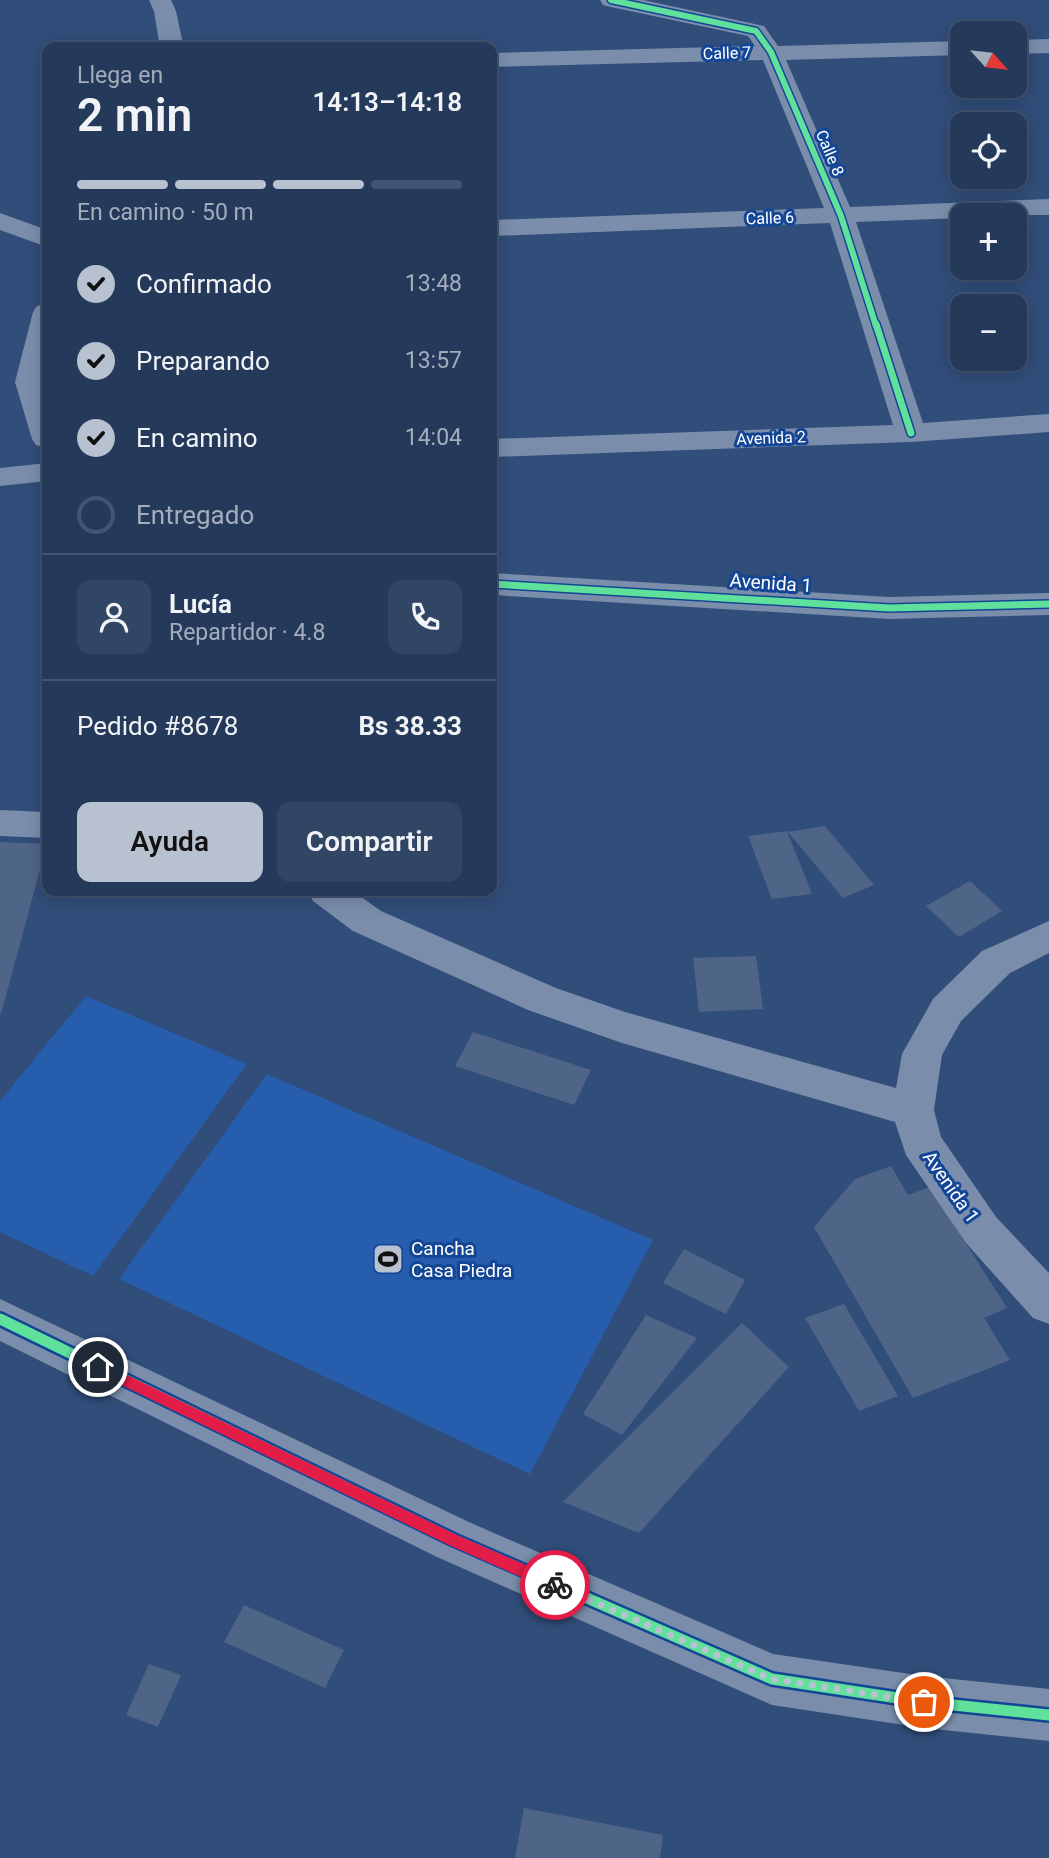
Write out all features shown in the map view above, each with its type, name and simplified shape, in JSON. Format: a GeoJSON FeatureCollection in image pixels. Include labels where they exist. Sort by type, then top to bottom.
{"type":"FeatureCollection","features":[{"type":"Feature","properties":{"kind":"street"},"geometry":{"type":"LineString","coordinates":[[160,0],[165,11],[171,42]]}},
{"type":"Feature","properties":{"kind":"street","name":"Calle 8"},"geometry":{"type":"LineString","coordinates":[[611,0],[756,31],[771,52],[841,216],[911,433]]}},
{"type":"Feature","properties":{"kind":"street"},"geometry":{"type":"LineString","coordinates":[[1027,47],[1049,46]]}},
{"type":"Feature","properties":{"kind":"street","name":"Calle 7"},"geometry":{"type":"LineString","coordinates":[[497,60],[950,48]]}},
{"type":"Feature","properties":{"kind":"street","name":"Calle 6"},"geometry":{"type":"LineString","coordinates":[[497,228],[1049,207]]}},
{"type":"Feature","properties":{"kind":"street"},"geometry":{"type":"LineString","coordinates":[[0,220],[42,238]]}},
{"type":"Feature","properties":{"kind":"street"},"geometry":{"type":"LineString","coordinates":[[42,333],[30,382],[42,422]]}},
{"type":"Feature","properties":{"kind":"street","name":"Avenida 2"},"geometry":{"type":"LineString","coordinates":[[497,448],[911,433],[1049,423]]}},
{"type":"Feature","properties":{"kind":"street"},"geometry":{"type":"LineString","coordinates":[[0,477],[42,473]]}},
{"type":"Feature","properties":{"kind":"street","name":"Avenida 1"},"geometry":{"type":"LineString","coordinates":[[497,584],[889,608],[1049,604]]}},
{"type":"Feature","properties":{"kind":"street"},"geometry":{"type":"LineString","coordinates":[[0,823],[42,825]]}},
{"type":"Feature","properties":{"kind":"street"},"geometry":{"type":"LineString","coordinates":[[333,896],[367,921],[542,999],[622,1027],[913,1110]]}},
{"type":"Feature","properties":{"kind":"street","name":"Avenida 1"},"geometry":{"type":"LineString","coordinates":[[1049,936],[996,962],[947,1010],[922,1054],[913,1110],[921,1143],[981,1230],[1049,1304]]}},
{"type":"Feature","properties":{"kind":"street"},"geometry":{"type":"LineString","coordinates":[[0,1320],[454,1541],[772,1679],[924,1702],[1049,1715]]}},
{"type":"Feature","properties":{"kind":"shaded area"},"geometry":{"type":"Polygon","coordinates":[[[86,996],[247,1064],[93,1276],[0,1232],[0,1101],[86,996]]]}},
{"type":"Feature","properties":{"kind":"shaded area","name":"Cancha Casa Piedra"},"geometry":{"type":"Polygon","coordinates":[[[267,1074],[653,1240],[530,1474],[119,1279],[267,1074]]]}},
{"type":"Feature","properties":{"kind":"building"},"geometry":{"type":"Polygon","coordinates":[[[825,826],[874,885],[843,898],[788,832],[825,826]]]}},
{"type":"Feature","properties":{"kind":"building"},"geometry":{"type":"Polygon","coordinates":[[[787,831],[812,894],[772,899],[748,836],[787,831]]]}},
{"type":"Feature","properties":{"kind":"building"},"geometry":{"type":"Polygon","coordinates":[[[0,842],[42,844],[42,862],[0,1014],[0,842]]]}},
{"type":"Feature","properties":{"kind":"building"},"geometry":{"type":"Polygon","coordinates":[[[970,881],[1002,911],[959,937],[926,906],[970,881]]]}},
{"type":"Feature","properties":{"kind":"building"},"geometry":{"type":"Polygon","coordinates":[[[756,956],[763,1009],[699,1012],[693,958],[756,956]]]}},
{"type":"Feature","properties":{"kind":"building"},"geometry":{"type":"Polygon","coordinates":[[[473,1032],[591,1070],[574,1105],[455,1066],[473,1032]]]}},
{"type":"Feature","properties":{"kind":"building"},"geometry":{"type":"Polygon","coordinates":[[[891,1166],[908,1195],[930,1187],[1007,1308],[984,1318],[1010,1360],[913,1398],[814,1227],[855,1179],[891,1166]]]}},
{"type":"Feature","properties":{"kind":"building"},"geometry":{"type":"Polygon","coordinates":[[[684,1249],[745,1280],[726,1314],[663,1283],[684,1249]]]}},
{"type":"Feature","properties":{"kind":"building"},"geometry":{"type":"Polygon","coordinates":[[[844,1304],[898,1396],[859,1411],[805,1318],[844,1304]]]}},
{"type":"Feature","properties":{"kind":"building"},"geometry":{"type":"Polygon","coordinates":[[[646,1315],[697,1338],[622,1435],[583,1414],[646,1315]]]}},
{"type":"Feature","properties":{"kind":"building"},"geometry":{"type":"Polygon","coordinates":[[[742,1323],[789,1367],[639,1533],[563,1502],[742,1323]]]}},
{"type":"Feature","properties":{"kind":"building"},"geometry":{"type":"Polygon","coordinates":[[[244,1605],[344,1650],[325,1688],[224,1642],[244,1605]]]}},
{"type":"Feature","properties":{"kind":"building"},"geometry":{"type":"Polygon","coordinates":[[[149,1664],[181,1675],[158,1727],[126,1715],[149,1664]]]}},
{"type":"Feature","properties":{"kind":"building"},"geometry":{"type":"Polygon","coordinates":[[[524,1808],[663,1835],[660,1858],[515,1858],[524,1808]]]}},
{"type":"Feature","properties":{"kind":"cycle path"},"geometry":{"type":"LineString","coordinates":[[611,0],[756,31],[771,52],[841,216],[911,433]]}},
{"type":"Feature","properties":{"kind":"cycle path"},"geometry":{"type":"LineString","coordinates":[[497,584],[889,608],[1049,604]]}},
{"type":"Feature","properties":{"kind":"cycle path"},"geometry":{"type":"LineString","coordinates":[[0,1319],[454,1540],[772,1679],[924,1702],[1049,1715]]}},
{"type":"Feature","properties":{"kind":"way so far"},"geometry":{"type":"LineString","coordinates":[[555,1585],[772,1679],[924,1702]]}},
{"type":"Feature","properties":{"kind":"place","name":"Cancha Casa Piedra"},"geometry":{"type":"Point","coordinates":[388,1259]}},
{"type":"Feature","properties":{"kind":"route"},"geometry":{"type":"LineString","coordinates":[[98,1367],[454,1541],[555,1585]]}}]}
